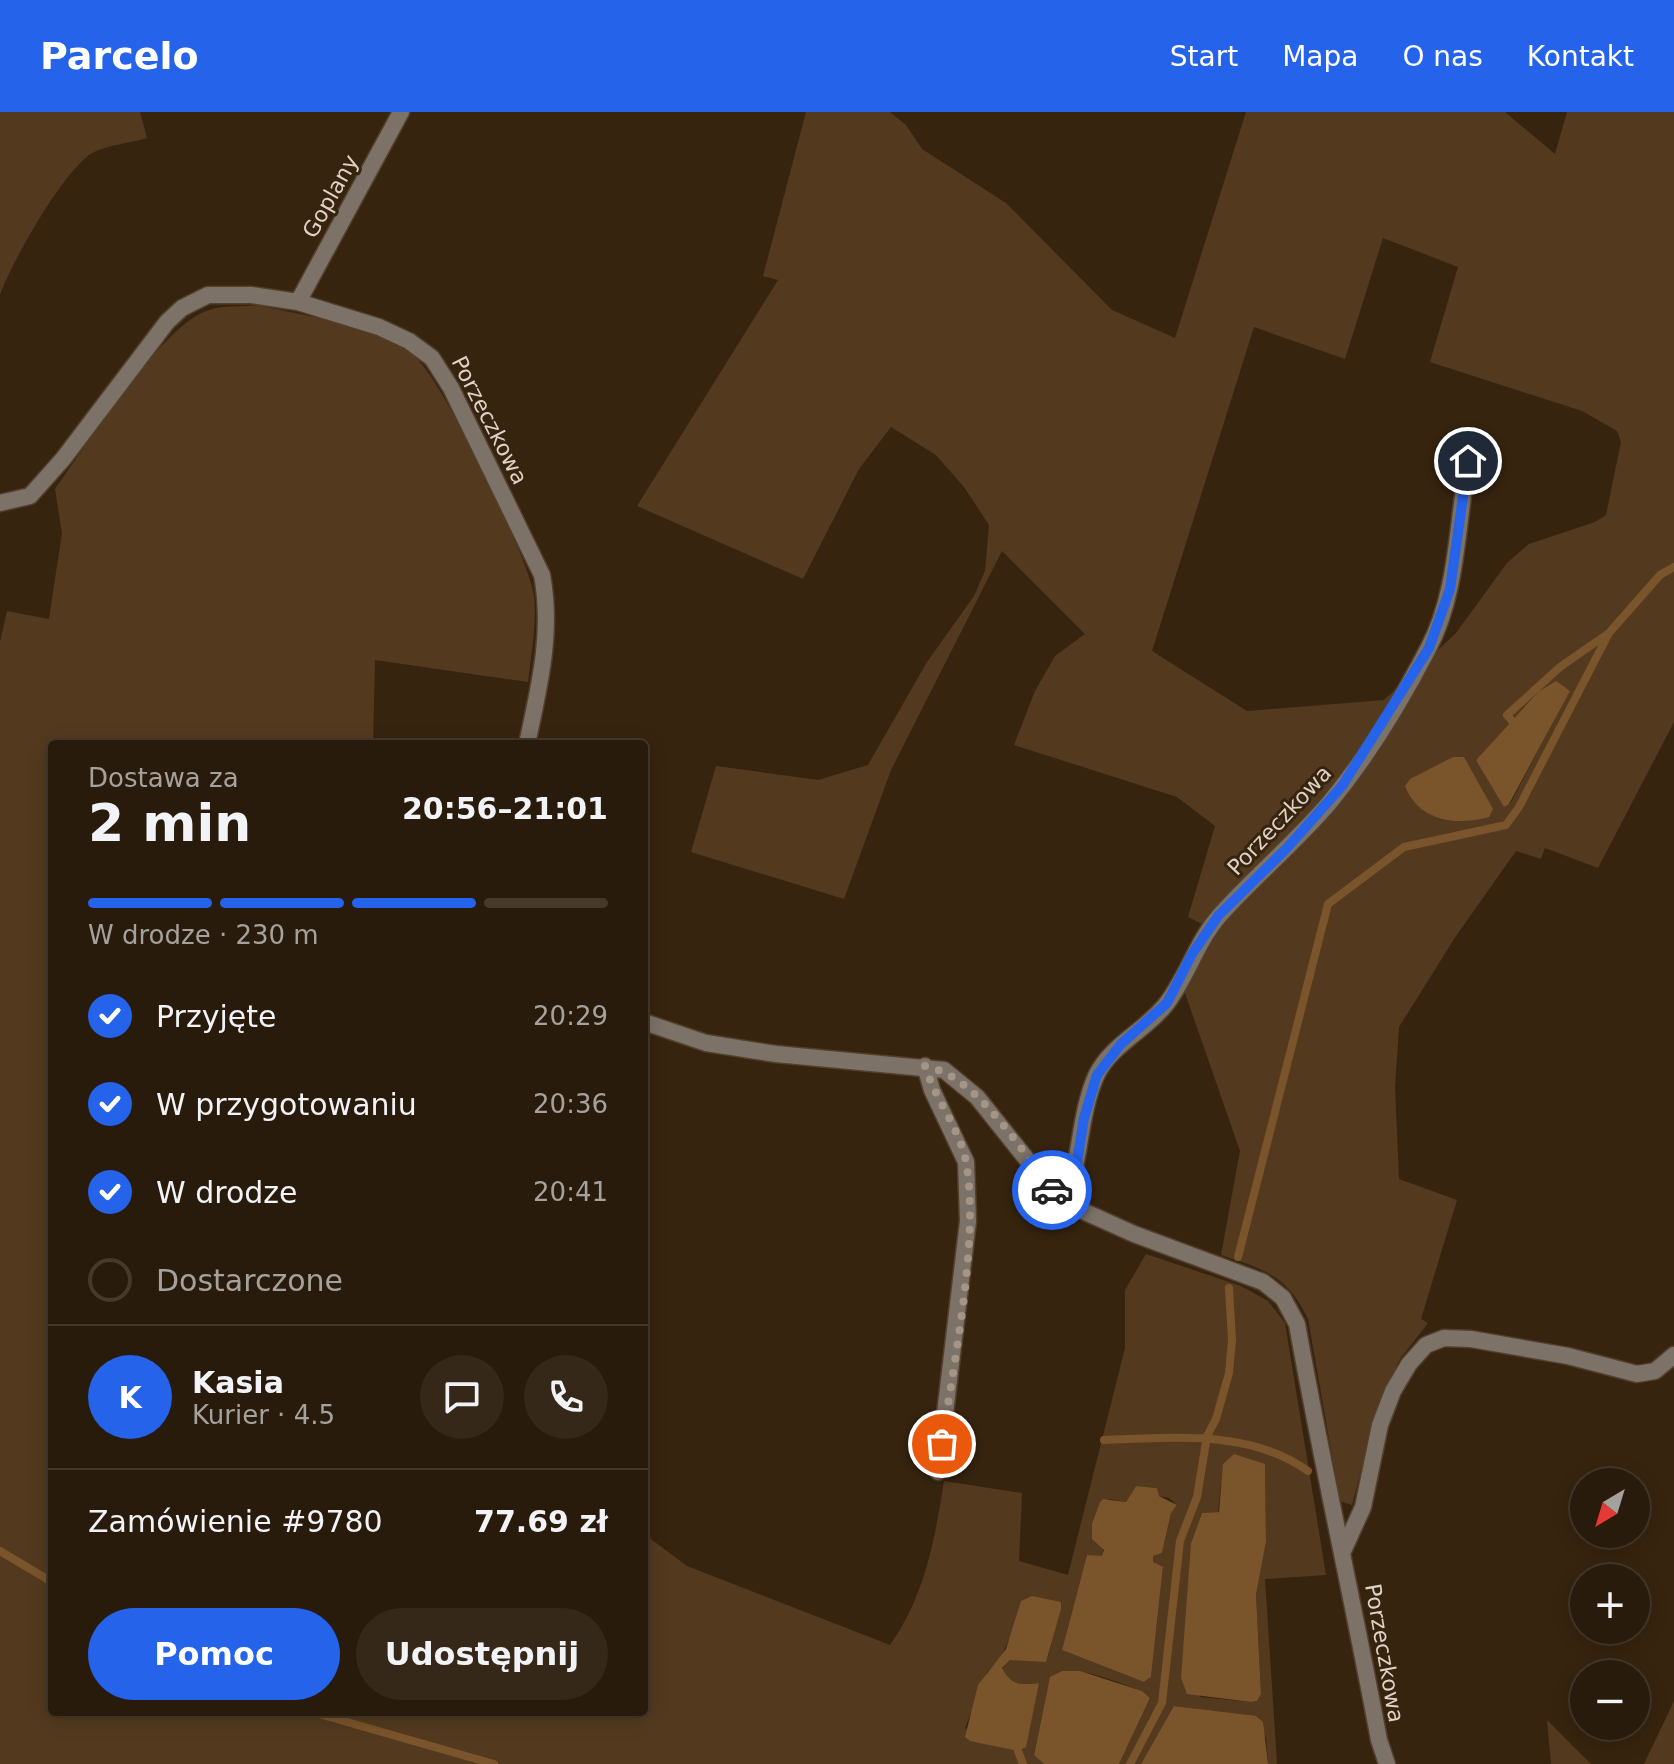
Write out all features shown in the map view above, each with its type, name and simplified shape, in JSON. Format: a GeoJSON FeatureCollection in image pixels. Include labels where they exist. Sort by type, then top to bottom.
{"type":"FeatureCollection","features":[{"type":"Feature","properties":{"kind":"street","name":"Goplany"},"geometry":{"type":"LineString","coordinates":[[298,302],[401,112]]}},
{"type":"Feature","properties":{"kind":"street","name":"Porzeczkowa"},"geometry":{"type":"LineString","coordinates":[[0,503],[30,496],[63,459],[167,322],[192,301],[208,295],[251,295],[298,302],[379,327],[409,341],[432,358],[451,388],[542,575],[548,607],[546,646],[528,740]]}},
{"type":"Feature","properties":{"kind":"street","name":"Porzeczkowa"},"geometry":{"type":"LineString","coordinates":[[1066,1199],[1075,1175],[1084,1118],[1097,1075],[1121,1044],[1167,1003],[1192,954],[1218,916],[1338,792],[1429,648],[1450,589],[1464,479],[1472,443]]}},
{"type":"Feature","properties":{"kind":"street","name":"Porzeczkowa"},"geometry":{"type":"LineString","coordinates":[[648,1023],[706,1043],[762,1052],[944,1070],[959,1079],[977,1097],[1052,1191],[1085,1212],[1134,1234],[1263,1282],[1283,1298],[1297,1324],[1332,1514],[1344,1549],[1379,1740],[1387,1764]]}},
{"type":"Feature","properties":{"kind":"street"},"geometry":{"type":"LineString","coordinates":[[925,1066],[932,1090],[966,1162],[968,1221],[938,1472]]}},
{"type":"Feature","properties":{"kind":"street"},"geometry":{"type":"LineString","coordinates":[[1344,1549],[1363,1507],[1380,1425],[1393,1391],[1426,1345],[1444,1338],[1471,1339],[1568,1356],[1637,1374],[1655,1371],[1674,1355]]}},
{"type":"Feature","properties":{"kind":"shaded area"},"geometry":{"type":"Polygon","coordinates":[[[0,112],[140,112],[147,138],[98,150],[80,163],[39,219],[0,295],[0,112]]]}},
{"type":"Feature","properties":{"kind":"shaded area"},"geometry":{"type":"Polygon","coordinates":[[[806,112],[890,112],[906,125],[922,149],[1006,203],[1112,310],[1175,338],[1246,112],[1505,112],[1555,154],[1567,112],[1674,112],[1674,722],[1598,868],[1545,848],[1541,859],[1516,851],[1456,936],[1399,1027],[1395,1087],[1399,1179],[1457,1200],[1421,1319],[1428,1323],[1400,1359],[1379,1402],[1352,1505],[1340,1501],[1308,1319],[1283,1283],[1262,1270],[1221,1255],[1240,1151],[1185,993],[1200,956],[1204,925],[1188,917],[1215,826],[1177,797],[1014,745],[1035,691],[1055,656],[1085,634],[1002,551],[891,770],[844,899],[691,852],[716,766],[818,780],[868,765],[927,662],[974,596],[985,571],[989,525],[964,487],[936,455],[891,427],[859,469],[803,579],[637,506],[778,280],[763,276],[806,112]],[[1383,238],[1345,359],[1254,327],[1152,651],[1247,711],[1384,700],[1456,633],[1507,563],[1529,544],[1595,522],[1606,515],[1621,442],[1617,431],[1582,411],[1430,362],[1458,267],[1383,238]],[[1570,690],[1538,692],[1476,760],[1510,804],[1570,690]]]}},
{"type":"Feature","properties":{"kind":"shaded area"},"geometry":{"type":"Polygon","coordinates":[[[258,305],[359,329],[397,345],[414,356],[427,371],[483,471],[529,576],[535,617],[528,682],[375,660],[373,740],[48,740],[48,1716],[648,1716],[648,1537],[687,1566],[890,1645],[912,1607],[927,1566],[944,1481],[1022,1493],[1019,1561],[1068,1575],[1125,1348],[1125,1290],[1146,1254],[1241,1286],[1268,1301],[1285,1323],[1326,1575],[1265,1579],[1277,1764],[1268,1764],[1266,1737],[1198,1709],[1175,1706],[1141,1764],[1119,1764],[1150,1698],[1142,1691],[1108,1679],[1072,1672],[1050,1678],[1034,1754],[1044,1764],[0,1764],[0,642],[7,611],[49,619],[62,533],[55,489],[126,389],[169,338],[190,320],[209,310],[258,305]],[[1265,1464],[1221,1484],[1218,1512],[1202,1513],[1191,1543],[1200,1697],[1251,1702],[1257,1701],[1261,1694],[1256,1595],[1266,1542],[1265,1464]],[[1136,1486],[1126,1502],[1110,1499],[1100,1502],[1098,1516],[1102,1557],[1087,1555],[1062,1650],[1144,1682],[1151,1677],[1163,1568],[1153,1562],[1153,1556],[1162,1553],[1171,1513],[1177,1505],[1169,1498],[1159,1496],[1157,1488],[1136,1486]],[[1061,1602],[1012,1633],[1000,1659],[987,1672],[965,1728],[992,1745],[1018,1751],[1039,1683],[1017,1683],[1009,1679],[1002,1669],[1010,1660],[1048,1657],[1061,1602]]]}},
{"type":"Feature","properties":{"kind":"shaded area"},"geometry":{"type":"Polygon","coordinates":[[[1556,681],[1570,691],[1509,804],[1504,807],[1476,760],[1538,692],[1556,681]]]}},
{"type":"Feature","properties":{"kind":"shaded area"},"geometry":{"type":"Polygon","coordinates":[[[1453,757],[1464,757],[1493,809],[1489,817],[1452,821],[1429,814],[1411,798],[1405,786],[1410,779],[1453,757]]]}},
{"type":"Feature","properties":{"kind":"shaded area"},"geometry":{"type":"Polygon","coordinates":[[[1234,1454],[1265,1464],[1266,1542],[1256,1595],[1261,1694],[1257,1701],[1251,1702],[1187,1694],[1181,1678],[1191,1543],[1202,1513],[1219,1512],[1223,1464],[1234,1454]]]}},
{"type":"Feature","properties":{"kind":"shaded area"},"geometry":{"type":"Polygon","coordinates":[[[1136,1486],[1157,1488],[1159,1496],[1177,1505],[1171,1513],[1162,1553],[1153,1556],[1153,1562],[1163,1567],[1151,1677],[1144,1682],[1062,1650],[1087,1555],[1102,1556],[1104,1550],[1092,1539],[1092,1524],[1100,1502],[1103,1499],[1126,1502],[1136,1486]]]}},
{"type":"Feature","properties":{"kind":"shaded area"},"geometry":{"type":"Polygon","coordinates":[[[1032,1596],[1061,1602],[1061,1609],[1046,1662],[1010,1660],[1002,1668],[1017,1683],[1039,1683],[1026,1747],[1018,1751],[970,1741],[965,1737],[978,1685],[1006,1649],[1021,1601],[1032,1596]]]}},
{"type":"Feature","properties":{"kind":"shaded area"},"geometry":{"type":"Polygon","coordinates":[[[1062,1671],[1080,1671],[1142,1691],[1150,1698],[1119,1764],[1044,1764],[1034,1755],[1050,1677],[1062,1671]]]}},
{"type":"Feature","properties":{"kind":"shaded area"},"geometry":{"type":"Polygon","coordinates":[[[1674,1701],[1674,1764],[1644,1764],[1674,1701]]]}},
{"type":"Feature","properties":{"kind":"shaded area"},"geometry":{"type":"Polygon","coordinates":[[[1174,1706],[1256,1716],[1263,1722],[1268,1764],[1141,1764],[1174,1706]]]}},
{"type":"Feature","properties":{"kind":"shaded area"},"geometry":{"type":"Polygon","coordinates":[[[1547,1720],[1591,1764],[1551,1764],[1547,1720]]]}},
{"type":"Feature","properties":{"kind":"waterway"},"geometry":{"type":"LineString","coordinates":[[1512,721],[1507,715],[1560,667],[1609,633],[1660,575],[1674,567]]}},
{"type":"Feature","properties":{"kind":"waterway"},"geometry":{"type":"LineString","coordinates":[[1238,1257],[1328,904],[1404,847],[1506,825],[1519,807],[1609,633]]}},
{"type":"Feature","properties":{"kind":"waterway"},"geometry":{"type":"LineString","coordinates":[[1130,1764],[1162,1703],[1180,1541],[1197,1497],[1207,1436],[1216,1419],[1229,1373],[1232,1340],[1229,1288]]}},
{"type":"Feature","properties":{"kind":"waterway"},"geometry":{"type":"LineString","coordinates":[[1104,1440],[1183,1438],[1236,1442],[1261,1448],[1308,1471]]}},
{"type":"Feature","properties":{"kind":"waterway"},"geometry":{"type":"LineString","coordinates":[[0,1551],[48,1580]]}},
{"type":"Feature","properties":{"kind":"waterway"},"geometry":{"type":"LineString","coordinates":[[326,1716],[494,1764]]}},
{"type":"Feature","properties":{"kind":"waterway"},"geometry":{"type":"LineString","coordinates":[[1018,1751],[1023,1764]]}},
{"type":"Feature","properties":{"kind":"way so far"},"geometry":{"type":"LineString","coordinates":[[942,1444],[966,1248],[966,1162],[932,1090],[925,1066],[944,1070],[959,1079],[1052,1190]]}},
{"type":"Feature","properties":{"kind":"route"},"geometry":{"type":"LineString","coordinates":[[1052,1190],[1066,1199],[1075,1175],[1084,1118],[1097,1075],[1121,1044],[1167,1003],[1192,954],[1218,916],[1329,803],[1355,769],[1429,648],[1450,589],[1468,461]]}}]}
